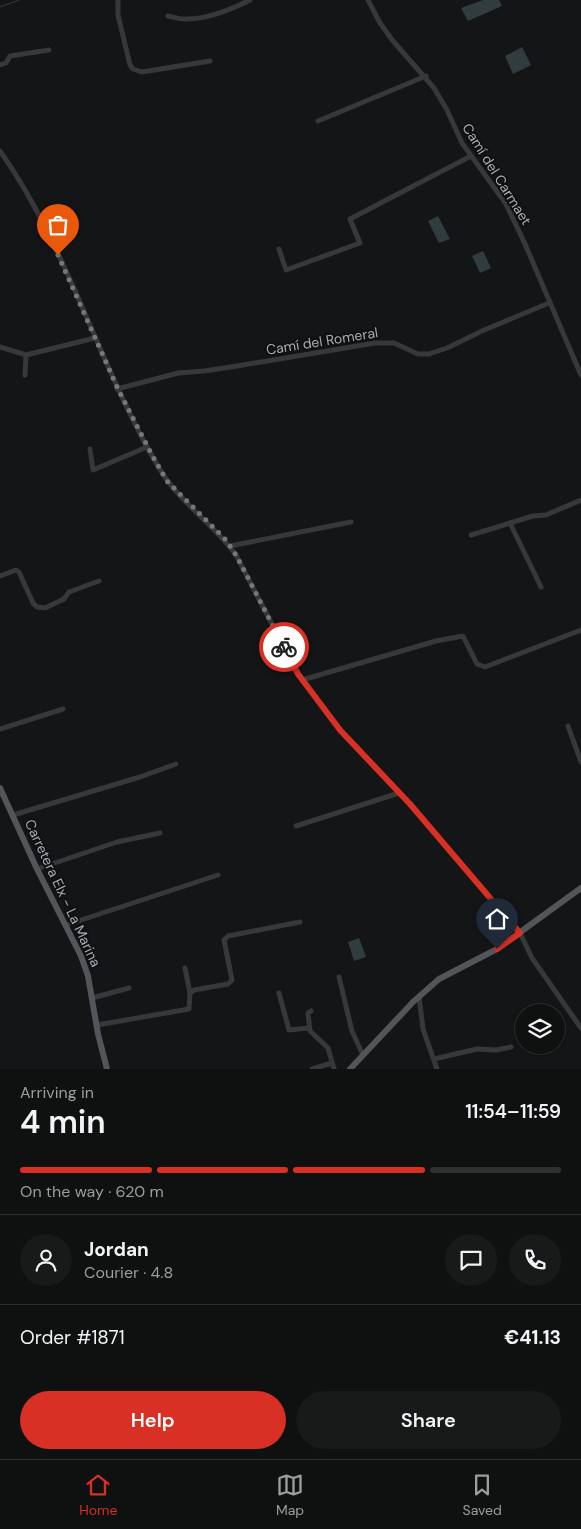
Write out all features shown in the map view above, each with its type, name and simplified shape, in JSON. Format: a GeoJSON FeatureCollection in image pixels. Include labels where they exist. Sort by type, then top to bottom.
{"type":"FeatureCollection","features":[{"type":"Feature","properties":{"kind":"main road","name":"Carretera Elx - La Marina"},"geometry":{"type":"LineString","coordinates":[[0,788],[37,869],[81,956],[88,976],[107,1069]]}},
{"type":"Feature","properties":{"kind":"main road"},"geometry":{"type":"LineString","coordinates":[[350,1069],[419,996],[439,979],[497,949],[581,888]]}},
{"type":"Feature","properties":{"kind":"street"},"geometry":{"type":"LineString","coordinates":[[118,0],[118,15],[130,65],[133,70],[142,72],[210,61]]}},
{"type":"Feature","properties":{"kind":"street"},"geometry":{"type":"LineString","coordinates":[[168,16],[185,19],[216,14],[231,10],[250,0]]}},
{"type":"Feature","properties":{"kind":"street","name":"Camí del Carmaet"},"geometry":{"type":"LineString","coordinates":[[368,0],[380,23],[393,41],[426,76],[441,100],[462,143],[497,191],[515,222],[581,375]]}},
{"type":"Feature","properties":{"kind":"street"},"geometry":{"type":"LineString","coordinates":[[0,64],[6,62],[10,56],[49,50]]}},
{"type":"Feature","properties":{"kind":"street"},"geometry":{"type":"LineString","coordinates":[[318,121],[426,76]]}},
{"type":"Feature","properties":{"kind":"street"},"geometry":{"type":"LineString","coordinates":[[0,151],[30,199],[66,270],[118,389],[147,448],[167,481],[230,546],[242,564],[302,680],[340,730],[399,793],[520,933],[532,958],[581,1028]]}},
{"type":"Feature","properties":{"kind":"street"},"geometry":{"type":"LineString","coordinates":[[279,249],[286,270],[360,243],[350,219],[471,156]]}},
{"type":"Feature","properties":{"kind":"street","name":"Camí del Romeral"},"geometry":{"type":"LineString","coordinates":[[118,389],[178,373],[231,368],[375,342],[394,343],[418,354],[429,354],[447,348],[497,324],[549,303]]}},
{"type":"Feature","properties":{"kind":"street"},"geometry":{"type":"LineString","coordinates":[[0,347],[26,355],[95,338]]}},
{"type":"Feature","properties":{"kind":"street"},"geometry":{"type":"LineString","coordinates":[[25,375],[26,355]]}},
{"type":"Feature","properties":{"kind":"street"},"geometry":{"type":"LineString","coordinates":[[90,449],[93,470],[147,448]]}},
{"type":"Feature","properties":{"kind":"street"},"geometry":{"type":"LineString","coordinates":[[471,535],[533,516],[546,515],[581,500]]}},
{"type":"Feature","properties":{"kind":"street"},"geometry":{"type":"LineString","coordinates":[[230,546],[352,522]]}},
{"type":"Feature","properties":{"kind":"street"},"geometry":{"type":"LineString","coordinates":[[510,523],[541,587]]}},
{"type":"Feature","properties":{"kind":"street"},"geometry":{"type":"LineString","coordinates":[[0,576],[16,570],[19,572],[33,603],[37,607],[44,608],[64,599],[69,592],[99,581]]}},
{"type":"Feature","properties":{"kind":"street"},"geometry":{"type":"LineString","coordinates":[[302,680],[436,641],[463,636],[477,664],[485,668],[581,630]]}},
{"type":"Feature","properties":{"kind":"street"},"geometry":{"type":"LineString","coordinates":[[0,729],[63,710]]}},
{"type":"Feature","properties":{"kind":"street"},"geometry":{"type":"LineString","coordinates":[[568,726],[581,762]]}},
{"type":"Feature","properties":{"kind":"street"},"geometry":{"type":"LineString","coordinates":[[13,815],[140,778],[176,764]]}},
{"type":"Feature","properties":{"kind":"street"},"geometry":{"type":"LineString","coordinates":[[296,826],[399,793]]}},
{"type":"Feature","properties":{"kind":"street"},"geometry":{"type":"LineString","coordinates":[[37,869],[117,842],[160,833]]}},
{"type":"Feature","properties":{"kind":"street"},"geometry":{"type":"LineString","coordinates":[[66,925],[218,875]]}},
{"type":"Feature","properties":{"kind":"street"},"geometry":{"type":"LineString","coordinates":[[190,993],[194,990],[228,984],[232,980],[224,940],[228,936],[300,922]]}},
{"type":"Feature","properties":{"kind":"street"},"geometry":{"type":"LineString","coordinates":[[97,1025],[189,1009],[190,993],[185,968]]}},
{"type":"Feature","properties":{"kind":"street"},"geometry":{"type":"LineString","coordinates":[[339,977],[352,1031],[363,1055]]}},
{"type":"Feature","properties":{"kind":"street"},"geometry":{"type":"LineString","coordinates":[[92,998],[129,988]]}},
{"type":"Feature","properties":{"kind":"street"},"geometry":{"type":"LineString","coordinates":[[279,993],[289,1030],[310,1028]]}},
{"type":"Feature","properties":{"kind":"street"},"geometry":{"type":"LineString","coordinates":[[419,996],[423,1029],[437,1069]]}},
{"type":"Feature","properties":{"kind":"street"},"geometry":{"type":"LineString","coordinates":[[311,1010],[308,1013],[310,1031],[328,1048],[334,1069]]}},
{"type":"Feature","properties":{"kind":"street"},"geometry":{"type":"LineString","coordinates":[[434,1059],[477,1049],[496,1050],[511,1047]]}},
{"type":"Feature","properties":{"kind":"street"},"geometry":{"type":"LineString","coordinates":[[312,1069],[332,1063]]}},
{"type":"Feature","properties":{"kind":"shaded area"},"geometry":{"type":"Polygon","coordinates":[[[483,0],[499,0],[502,6],[468,21],[461,8],[483,0]]]}},
{"type":"Feature","properties":{"kind":"shaded area"},"geometry":{"type":"Polygon","coordinates":[[[522,47],[531,65],[513,74],[505,56],[522,47]]]}},
{"type":"Feature","properties":{"kind":"shaded area"},"geometry":{"type":"Polygon","coordinates":[[[438,216],[450,239],[439,243],[428,221],[438,216]]]}},
{"type":"Feature","properties":{"kind":"shaded area"},"geometry":{"type":"Polygon","coordinates":[[[483,251],[491,268],[480,273],[472,256],[483,251]]]}},
{"type":"Feature","properties":{"kind":"shaded area"},"geometry":{"type":"Polygon","coordinates":[[[359,938],[366,957],[354,961],[348,942],[359,938]]]}},
{"type":"Feature","properties":{"kind":"waterway"},"geometry":{"type":"LineString","coordinates":[[0,7],[19,0]]}},
{"type":"Feature","properties":{"kind":"way so far"},"geometry":{"type":"LineString","coordinates":[[58,255],[103,358],[128,411],[152,455],[167,481],[226,540],[242,564],[284,647]]}},
{"type":"Feature","properties":{"kind":"route"},"geometry":{"type":"LineString","coordinates":[[284,647],[298,674],[340,730],[369,763],[410,804],[520,933],[497,949]]}}]}
